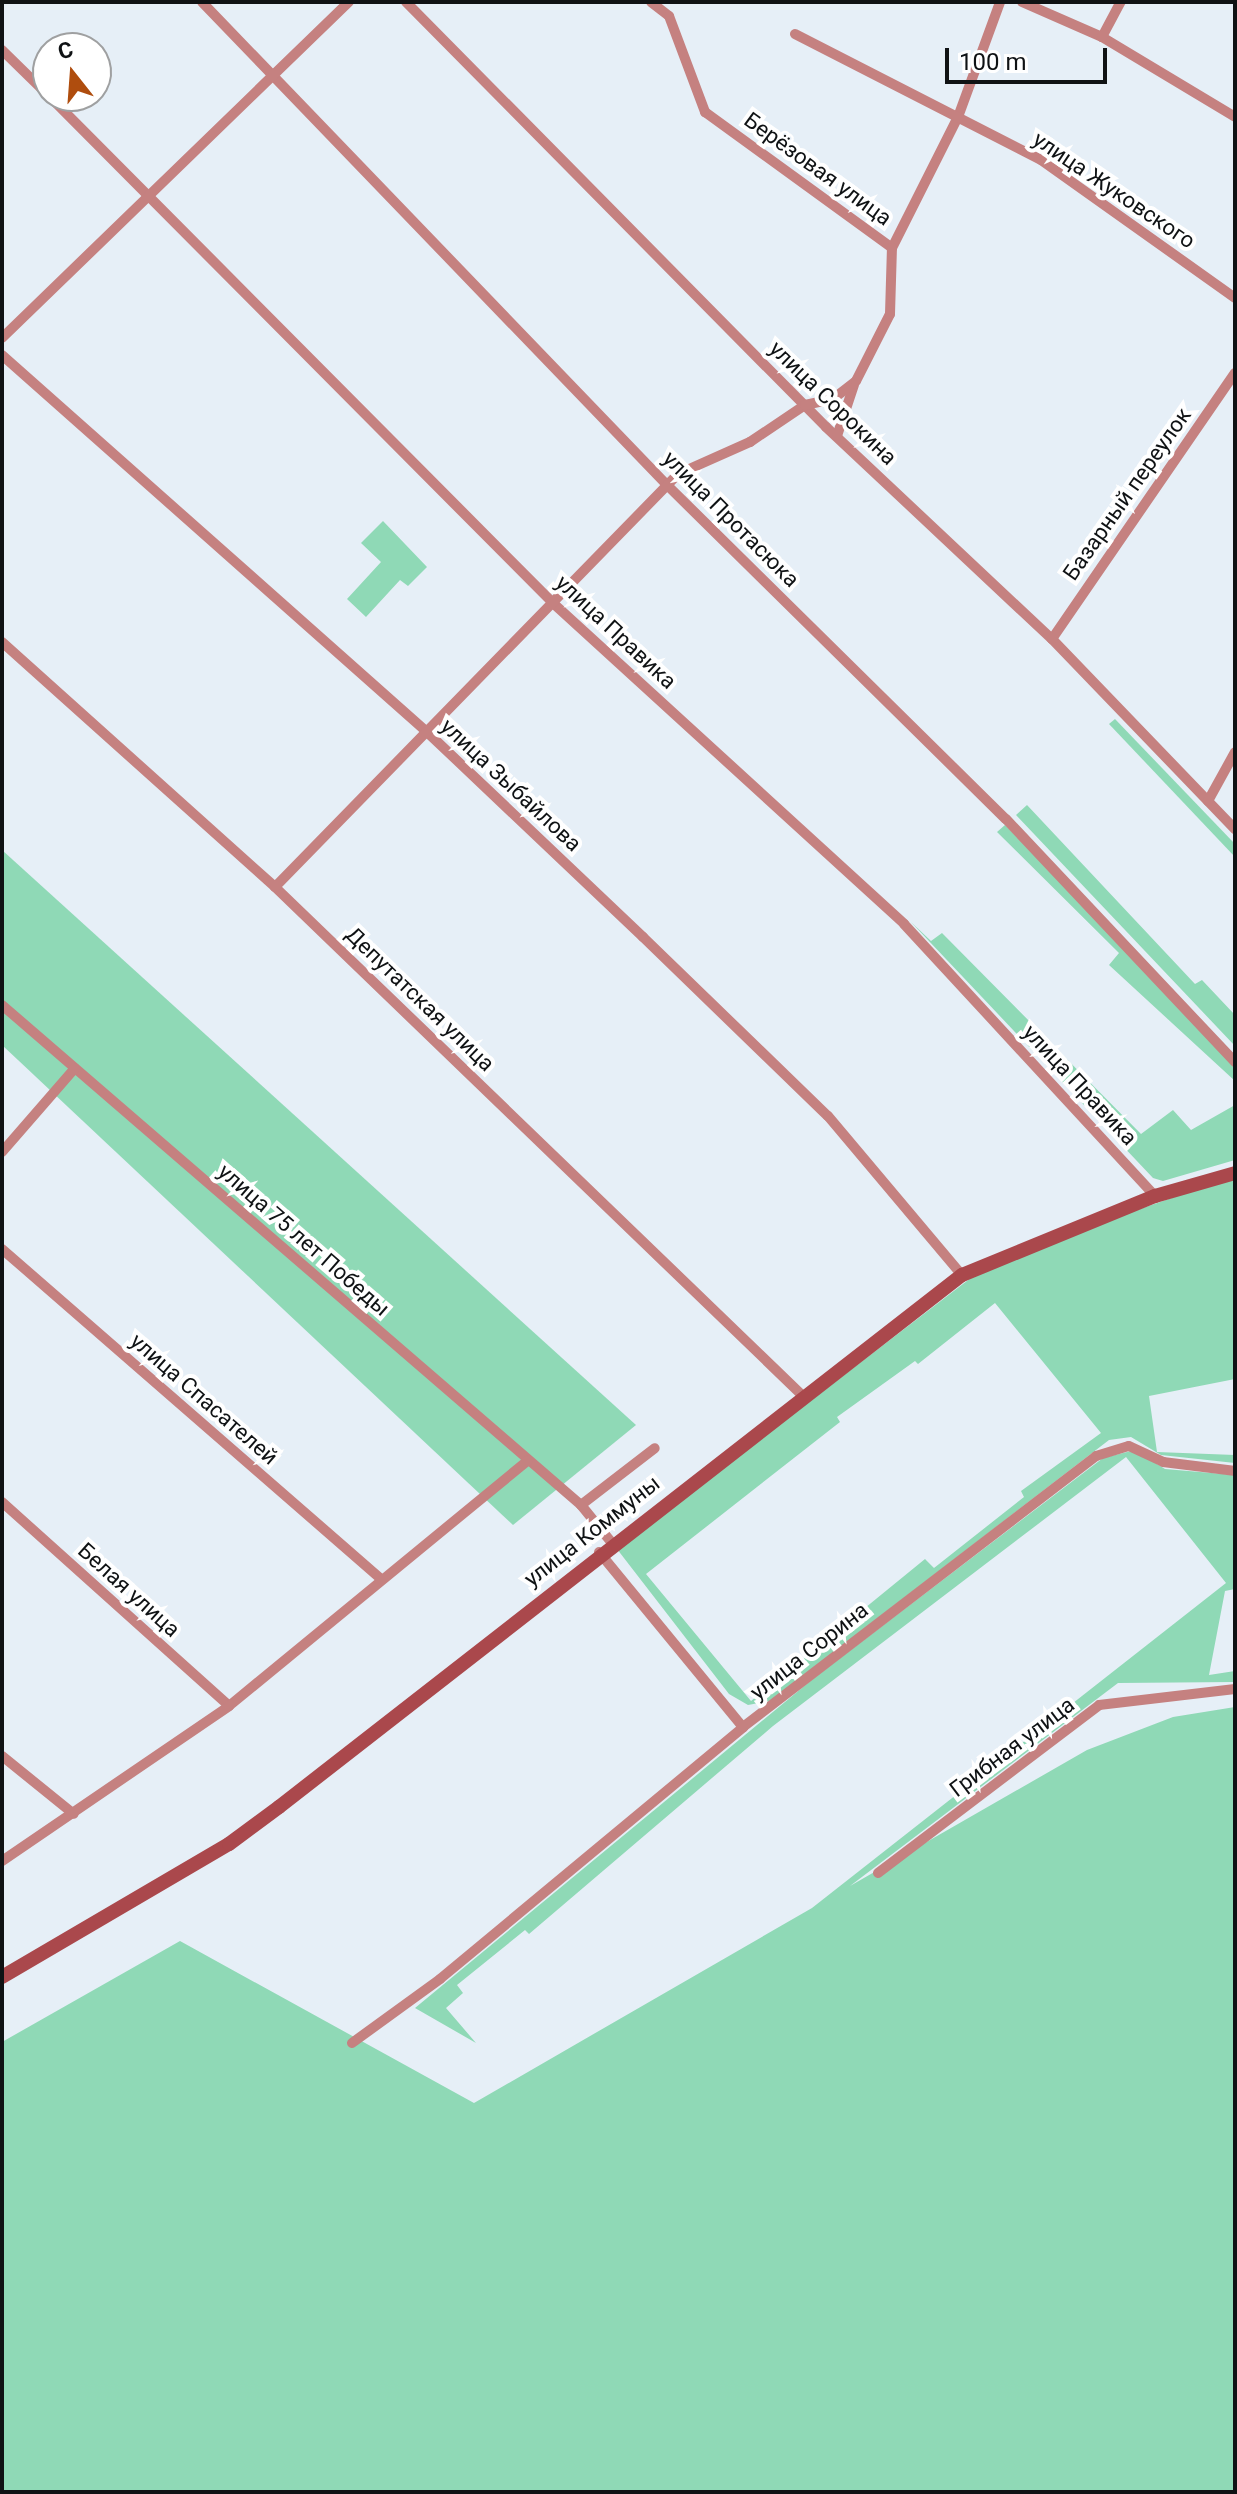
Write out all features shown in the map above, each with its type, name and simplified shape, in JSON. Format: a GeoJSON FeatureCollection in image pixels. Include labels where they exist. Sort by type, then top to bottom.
{"type":"FeatureCollection","features":[{"type":"Feature","properties":{"kind":"street","name":"улица Протасюка"},"geometry":{"type":"LineString","coordinates":[[202,2],[270,77],[668,486],[1006,819],[1235,1062]]}},
{"type":"Feature","properties":{"kind":"street"},"geometry":{"type":"LineString","coordinates":[[2,338],[349,2]]}},
{"type":"Feature","properties":{"kind":"street","name":"улица Сорокина"},"geometry":{"type":"LineString","coordinates":[[406,2],[805,405],[1052,639],[1235,829]]}},
{"type":"Feature","properties":{"kind":"street","name":"Берёзовая улица"},"geometry":{"type":"LineString","coordinates":[[651,2],[669,16],[705,112],[892,248],[958,117],[1000,2]]}},
{"type":"Feature","properties":{"kind":"street"},"geometry":{"type":"LineString","coordinates":[[1022,2],[1102,37],[1235,117]]}},
{"type":"Feature","properties":{"kind":"street"},"geometry":{"type":"LineString","coordinates":[[1102,37],[1121,2]]}},
{"type":"Feature","properties":{"kind":"street","name":"улица Жуковского"},"geometry":{"type":"LineString","coordinates":[[795,34],[1041,160],[1235,298]]}},
{"type":"Feature","properties":{"kind":"street","name":"улица Правика"},"geometry":{"type":"LineString","coordinates":[[2,50],[32,79]]}},
{"type":"Feature","properties":{"kind":"street","name":"улица Правика"},"geometry":{"type":"LineString","coordinates":[[66,112],[554,604],[904,924],[1155,1196]]}},
{"type":"Feature","properties":{"kind":"street"},"geometry":{"type":"LineString","coordinates":[[837,436],[856,381],[890,314],[892,248]]}},
{"type":"Feature","properties":{"kind":"street","name":"улица Зыбайлова"},"geometry":{"type":"LineString","coordinates":[[2,355],[427,732],[828,1116],[962,1275]]}},
{"type":"Feature","properties":{"kind":"street","name":"Базарный переулок"},"geometry":{"type":"LineString","coordinates":[[1052,639],[1235,373]]}},
{"type":"Feature","properties":{"kind":"street"},"geometry":{"type":"LineString","coordinates":[[275,887],[685,469],[750,442],[805,405],[833,399],[856,381]]}},
{"type":"Feature","properties":{"kind":"street","name":"Депутатская улица"},"geometry":{"type":"LineString","coordinates":[[2,642],[275,887],[802,1395]]}},
{"type":"Feature","properties":{"kind":"street"},"geometry":{"type":"LineString","coordinates":[[1208,801],[1235,752]]}},
{"type":"Feature","properties":{"kind":"street","name":"улица 75 лет Победы"},"geometry":{"type":"LineString","coordinates":[[2,1005],[581,1505],[612,1543]]}},
{"type":"Feature","properties":{"kind":"street"},"geometry":{"type":"LineString","coordinates":[[2,1152],[75,1068]]}},
{"type":"Feature","properties":{"kind":"street","name":"улица Коммуны"},"geometry":{"type":"LineString","coordinates":[[2,1977],[229,1844],[599,1552],[962,1275],[1155,1196],[1235,1173]]}},
{"type":"Feature","properties":{"kind":"street","name":"улица Спасателей"},"geometry":{"type":"LineString","coordinates":[[2,1249],[380,1578]]}},
{"type":"Feature","properties":{"kind":"street","name":"улица Сорина"},"geometry":{"type":"LineString","coordinates":[[352,2043],[440,1979],[743,1727],[1106,1450],[1129,1446],[1163,1462],[1235,1471]]}},
{"type":"Feature","properties":{"kind":"street"},"geometry":{"type":"LineString","coordinates":[[581,1505],[655,1448]]}},
{"type":"Feature","properties":{"kind":"street"},"geometry":{"type":"LineString","coordinates":[[2,1861],[229,1706],[380,1578],[528,1460]]}},
{"type":"Feature","properties":{"kind":"street","name":"Белая улица"},"geometry":{"type":"LineString","coordinates":[[2,1502],[229,1706]]}},
{"type":"Feature","properties":{"kind":"street"},"geometry":{"type":"LineString","coordinates":[[599,1552],[743,1727]]}},
{"type":"Feature","properties":{"kind":"street","name":"Грибная улица"},"geometry":{"type":"LineString","coordinates":[[878,1873],[1099,1705],[1235,1689]]}},
{"type":"Feature","properties":{"kind":"street"},"geometry":{"type":"LineString","coordinates":[[2,1756],[74,1814]]}},
{"type":"Feature","properties":{"kind":"green space"},"geometry":{"type":"Polygon","coordinates":[[[383,521],[427,567],[408,586],[400,580],[366,617],[347,599],[381,562],[361,543],[383,521]]]}},
{"type":"Feature","properties":{"kind":"green space"},"geometry":{"type":"Polygon","coordinates":[[[1115,719],[1235,844],[1235,857],[1109,724],[1115,719]]]}},
{"type":"Feature","properties":{"kind":"green space"},"geometry":{"type":"Polygon","coordinates":[[[1027,805],[1195,984],[1202,980],[1235,1015],[1235,1046],[1016,815],[1027,805]]]}},
{"type":"Feature","properties":{"kind":"green space"},"geometry":{"type":"Polygon","coordinates":[[[1005,825],[1235,1061],[1235,1081],[1109,965],[1119,953],[997,832],[1005,825]]]}},
{"type":"Feature","properties":{"kind":"green space"},"geometry":{"type":"Polygon","coordinates":[[[2,850],[636,1425],[513,1525],[2,1045],[2,850]]]}},
{"type":"Feature","properties":{"kind":"green space"},"geometry":{"type":"Polygon","coordinates":[[[911,922],[931,941],[942,933],[1141,1134],[1173,1110],[1191,1130],[1235,1105],[1235,1160],[1163,1181],[1153,1178],[911,922]]]}},
{"type":"Feature","properties":{"kind":"green space"},"geometry":{"type":"Polygon","coordinates":[[[1235,1176],[1235,1379],[1149,1396],[1157,1452],[1235,1455],[1235,1463],[1161,1455],[1131,1437],[1109,1440],[770,1701],[748,1705],[729,1694],[617,1549],[976,1274],[1022,1250],[1235,1176]],[[995,1303],[918,1364],[915,1361],[837,1417],[840,1422],[646,1574],[751,1701],[925,1559],[934,1568],[1024,1497],[1021,1491],[1101,1433],[995,1303]]]}},
{"type":"Feature","properties":{"kind":"green space"},"geometry":{"type":"Polygon","coordinates":[[[1135,1450],[1165,1469],[1235,1475],[1235,1589],[1225,1591],[1209,1675],[1235,1671],[1235,1682],[1118,1683],[850,1886],[1087,1750],[1173,1717],[1235,1707],[1235,2492],[2,2492],[2,2042],[180,1941],[474,2103],[812,1908],[1226,1583],[1126,1457],[773,1726],[529,1934],[525,1930],[457,1985],[463,1993],[446,2008],[476,2043],[415,2008],[814,1678],[1103,1458],[1135,1450]]]}}]}
